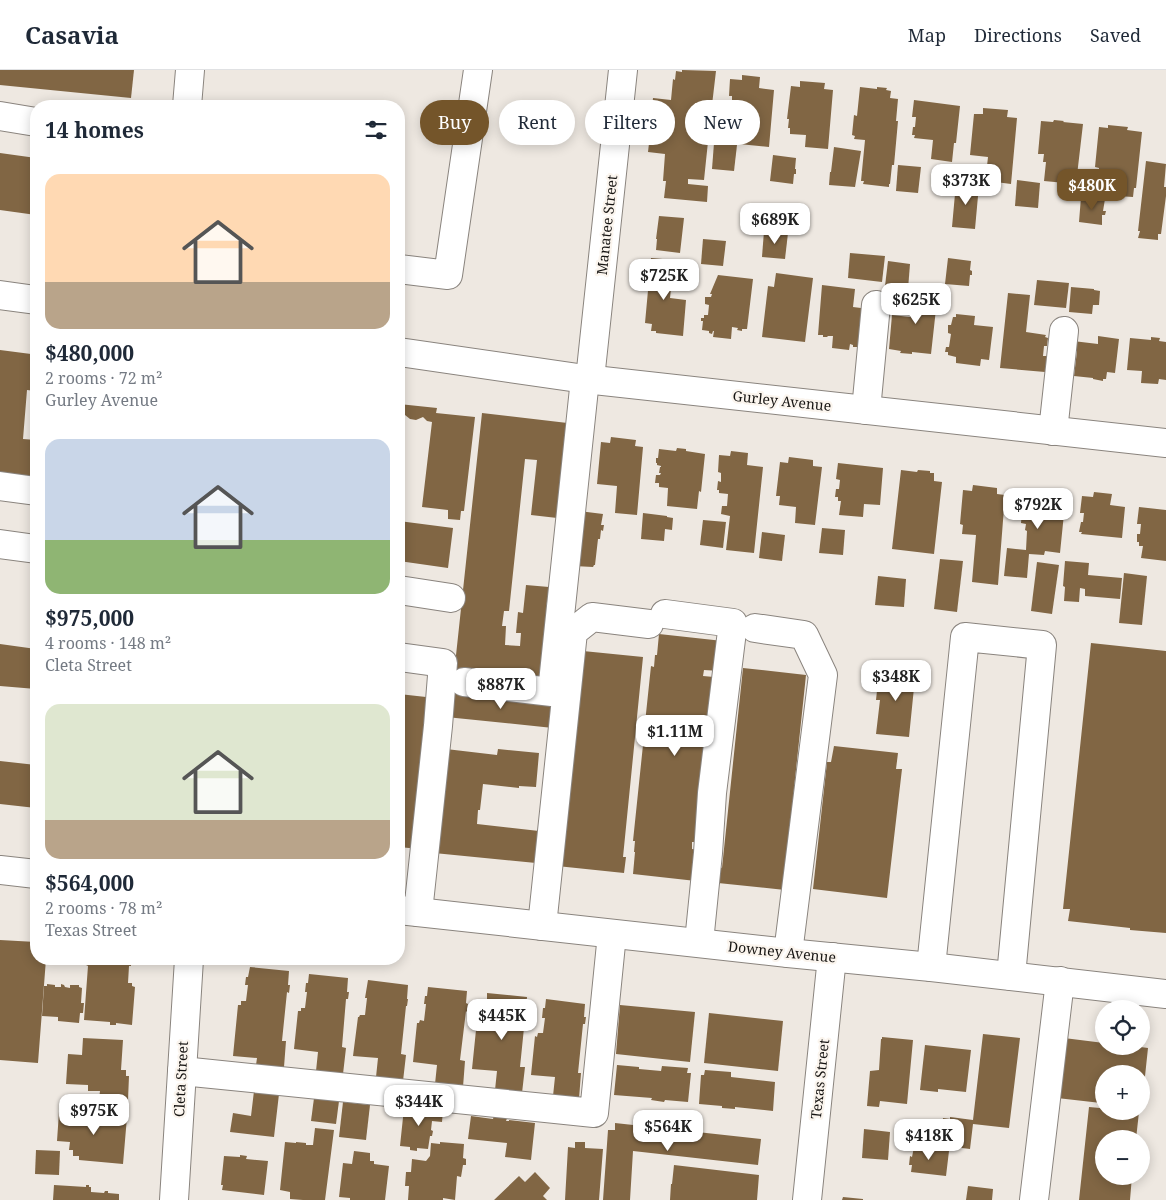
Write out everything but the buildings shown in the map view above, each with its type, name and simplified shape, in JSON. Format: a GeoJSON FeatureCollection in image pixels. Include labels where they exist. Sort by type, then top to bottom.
{"type":"FeatureCollection","features":[{"type":"Feature","properties":{"kind":"street"},"geometry":{"type":"LineString","coordinates":[[188,100],[190,70]]}},
{"type":"Feature","properties":{"kind":"street"},"geometry":{"type":"LineString","coordinates":[[405,270],[448,275],[478,70]]}},
{"type":"Feature","properties":{"kind":"street","name":"Manatee Street"},"geometry":{"type":"LineString","coordinates":[[464,682],[552,692],[624,70]]}},
{"type":"Feature","properties":{"kind":"street"},"geometry":{"type":"LineString","coordinates":[[0,116],[30,121]]}},
{"type":"Feature","properties":{"kind":"street"},"geometry":{"type":"LineString","coordinates":[[0,295],[30,299]]}},
{"type":"Feature","properties":{"kind":"street"},"geometry":{"type":"LineString","coordinates":[[866,410],[876,305]]}},
{"type":"Feature","properties":{"kind":"street"},"geometry":{"type":"LineString","coordinates":[[1053,431],[1064,332]]}},
{"type":"Feature","properties":{"kind":"street","name":"Gurley Avenue"},"geometry":{"type":"LineString","coordinates":[[405,353],[587,379],[1166,443]]}},
{"type":"Feature","properties":{"kind":"street"},"geometry":{"type":"LineString","coordinates":[[0,486],[30,490]]}},
{"type":"Feature","properties":{"kind":"street"},"geometry":{"type":"LineString","coordinates":[[0,544],[30,548]]}},
{"type":"Feature","properties":{"kind":"street"},"geometry":{"type":"LineString","coordinates":[[405,591],[451,598]]}},
{"type":"Feature","properties":{"kind":"street"},"geometry":{"type":"LineString","coordinates":[[542,926],[573,632],[592,618],[733,622],[712,793],[708,853],[698,942]]}},
{"type":"Feature","properties":{"kind":"street"},"geometry":{"type":"LineString","coordinates":[[755,628],[804,635],[823,675],[788,953]]}},
{"type":"Feature","properties":{"kind":"street"},"geometry":{"type":"LineString","coordinates":[[931,967],[965,637],[1042,645],[1012,976]]}},
{"type":"Feature","properties":{"kind":"street"},"geometry":{"type":"LineString","coordinates":[[405,658],[443,663],[438,726],[408,911]]}},
{"type":"Feature","properties":{"kind":"street"},"geometry":{"type":"LineString","coordinates":[[0,870],[30,873]]}},
{"type":"Feature","properties":{"kind":"street","name":"Downey Avenue"},"geometry":{"type":"LineString","coordinates":[[408,911],[1166,994]]}},
{"type":"Feature","properties":{"kind":"street"},"geometry":{"type":"LineString","coordinates":[[182,1071],[594,1113],[612,934]]}},
{"type":"Feature","properties":{"kind":"street","name":"Texas Street"},"geometry":{"type":"LineString","coordinates":[[807,1200],[832,957]]}},
{"type":"Feature","properties":{"kind":"street","name":"Cleta Street"},"geometry":{"type":"LineString","coordinates":[[174,1200],[189,965]]}},
{"type":"Feature","properties":{"kind":"street"},"geometry":{"type":"LineString","coordinates":[[1034,1200],[1060,981]]}}]}
